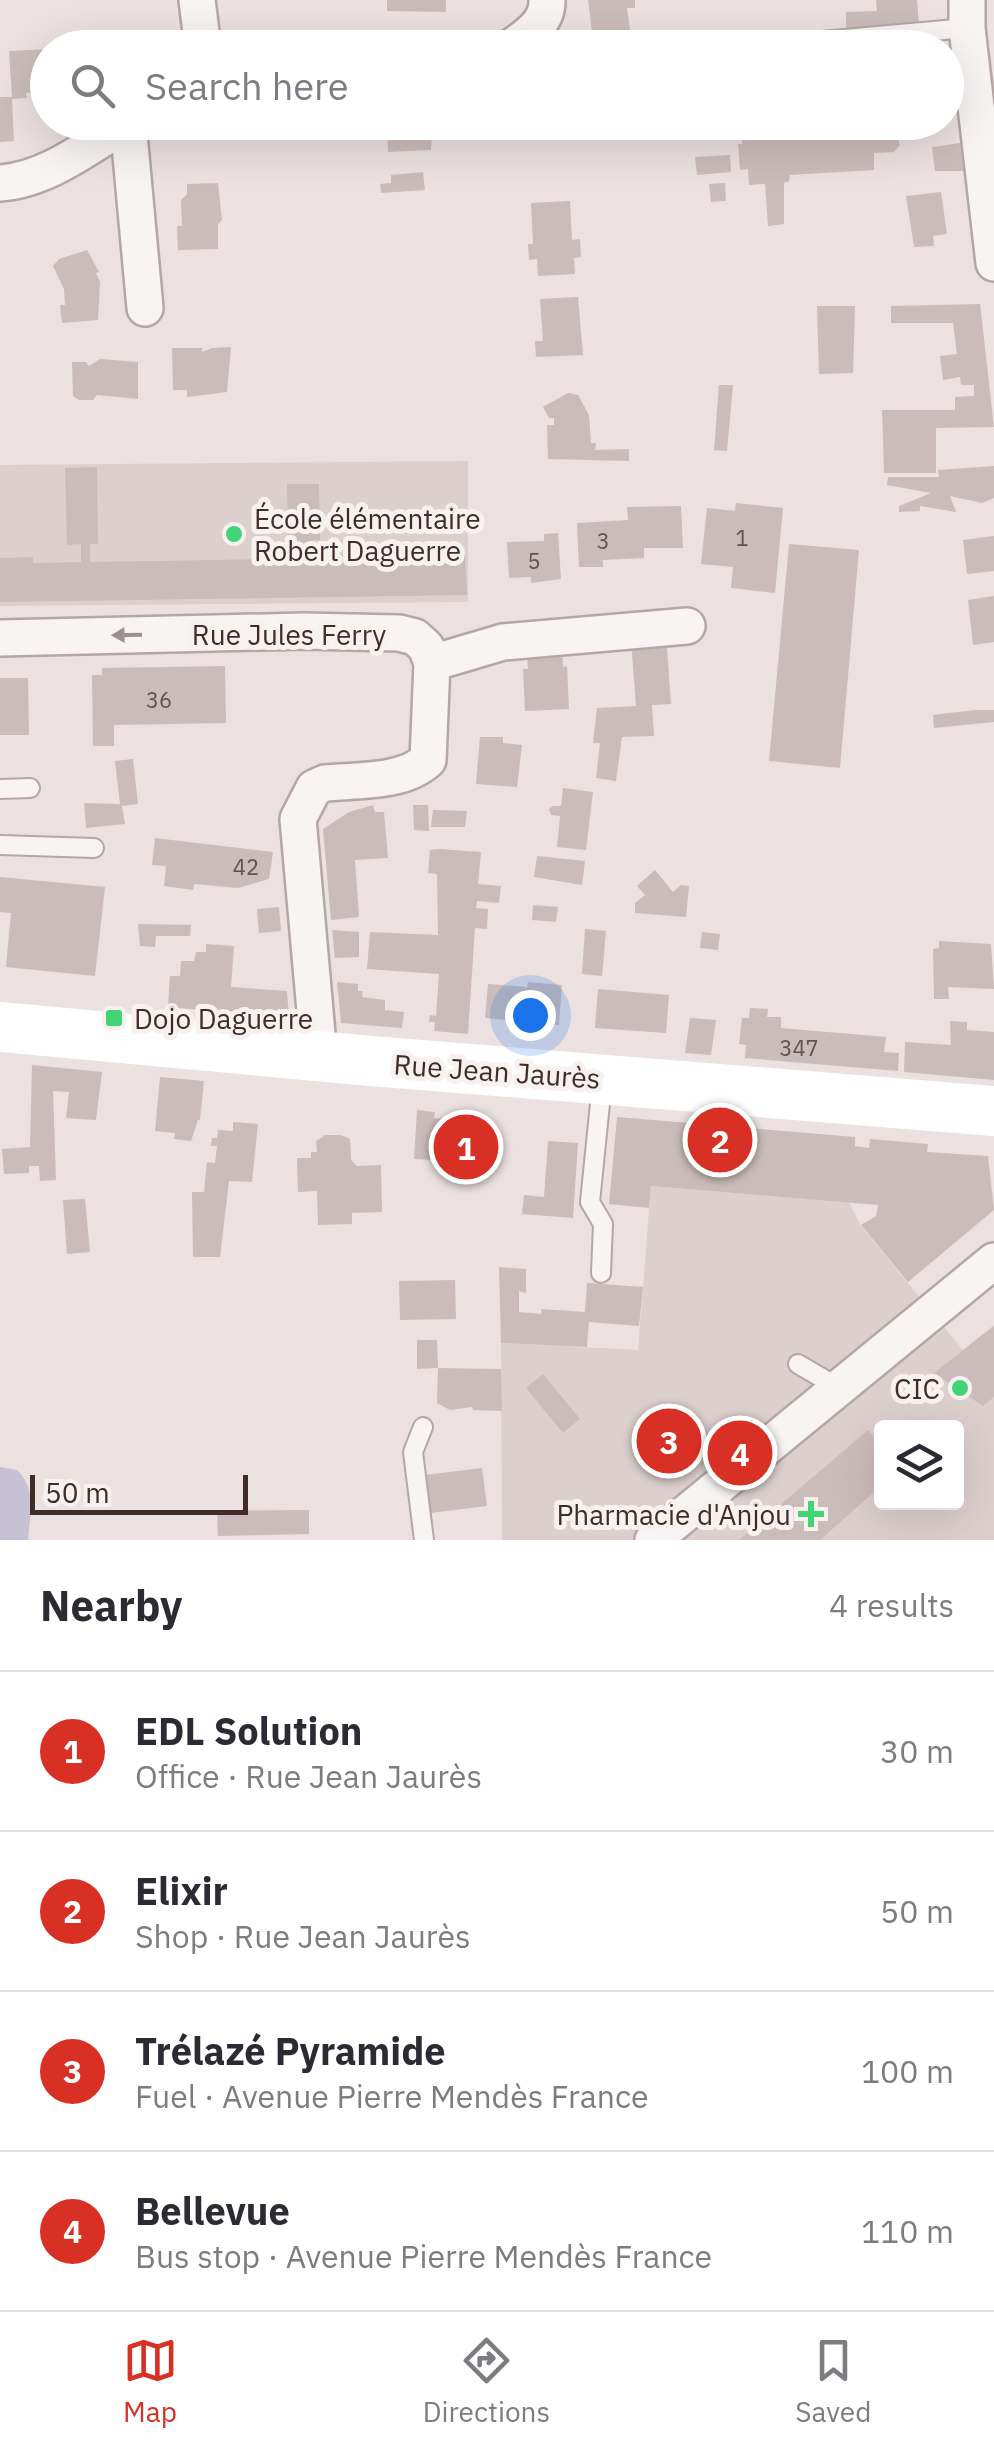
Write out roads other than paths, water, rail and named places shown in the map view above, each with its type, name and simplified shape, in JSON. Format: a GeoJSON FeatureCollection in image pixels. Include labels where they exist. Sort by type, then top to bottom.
{"type":"FeatureCollection","features":[{"type":"Feature","properties":{"kind":"main road","name":"Rue Jean Jaurès"},"geometry":{"type":"LineString","coordinates":[[0,1027],[994,1111]]}},
{"type":"Feature","properties":{"kind":"street"},"geometry":{"type":"LineString","coordinates":[[197,0],[200,30]]}},
{"type":"Feature","properties":{"kind":"street"},"geometry":{"type":"LineString","coordinates":[[534,30],[547,9],[547,0]]}},
{"type":"Feature","properties":{"kind":"street"},"geometry":{"type":"LineString","coordinates":[[967,14],[994,263]]}},
{"type":"Feature","properties":{"kind":"street"},"geometry":{"type":"LineString","coordinates":[[0,183],[44,173],[99,140]]}},
{"type":"Feature","properties":{"kind":"street"},"geometry":{"type":"LineString","coordinates":[[130,140],[145,308]]}},
{"type":"Feature","properties":{"kind":"street"},"geometry":{"type":"LineString","coordinates":[[319,1056],[298,819],[314,788],[325,783],[402,775],[419,769],[428,760],[432,664],[504,642],[687,626]]}},
{"type":"Feature","properties":{"kind":"street","name":"Rue Jules Ferry"},"geometry":{"type":"LineString","coordinates":[[0,638],[304,631],[399,633],[416,637],[426,647],[432,664]]}},
{"type":"Feature","properties":{"kind":"street"},"geometry":{"type":"LineString","coordinates":[[653,1540],[994,1261]]}},
{"type":"Feature","properties":{"kind":"lane"},"geometry":{"type":"LineString","coordinates":[[867,30],[967,14]]}},
{"type":"Feature","properties":{"kind":"lane"},"geometry":{"type":"LineString","coordinates":[[0,789],[30,788]]}},
{"type":"Feature","properties":{"kind":"lane"},"geometry":{"type":"LineString","coordinates":[[0,845],[94,848]]}},
{"type":"Feature","properties":{"kind":"lane"},"geometry":{"type":"LineString","coordinates":[[600,1273],[603,1224],[590,1202],[602,1079]]}},
{"type":"Feature","properties":{"kind":"lane"},"geometry":{"type":"LineString","coordinates":[[798,1364],[839,1388]]}},
{"type":"Feature","properties":{"kind":"lane"},"geometry":{"type":"LineString","coordinates":[[423,1427],[412,1452],[424,1540]]}},
{"type":"Feature","properties":{"kind":"place","name":"École élémentaire Robert Daguerre"},"geometry":{"type":"Point","coordinates":[234,534]}},
{"type":"Feature","properties":{"kind":"place","name":"Dojo Daguerre"},"geometry":{"type":"Point","coordinates":[114,1018]}},
{"type":"Feature","properties":{"kind":"place","name":"Elixir"},"geometry":{"type":"Point","coordinates":[720,1140]}},
{"type":"Feature","properties":{"kind":"place","name":"EDL Solution"},"geometry":{"type":"Point","coordinates":[466,1147]}},
{"type":"Feature","properties":{"kind":"place","name":"CIC"},"geometry":{"type":"Point","coordinates":[960,1388]}},
{"type":"Feature","properties":{"kind":"place","name":"Trélazé Pyramide"},"geometry":{"type":"Point","coordinates":[669,1441]}},
{"type":"Feature","properties":{"kind":"place","name":"Bellevue"},"geometry":{"type":"Point","coordinates":[740,1453]}},
{"type":"Feature","properties":{"kind":"place","name":"Pharmacie d'Anjou"},"geometry":{"type":"Point","coordinates":[811,1514]}}]}
